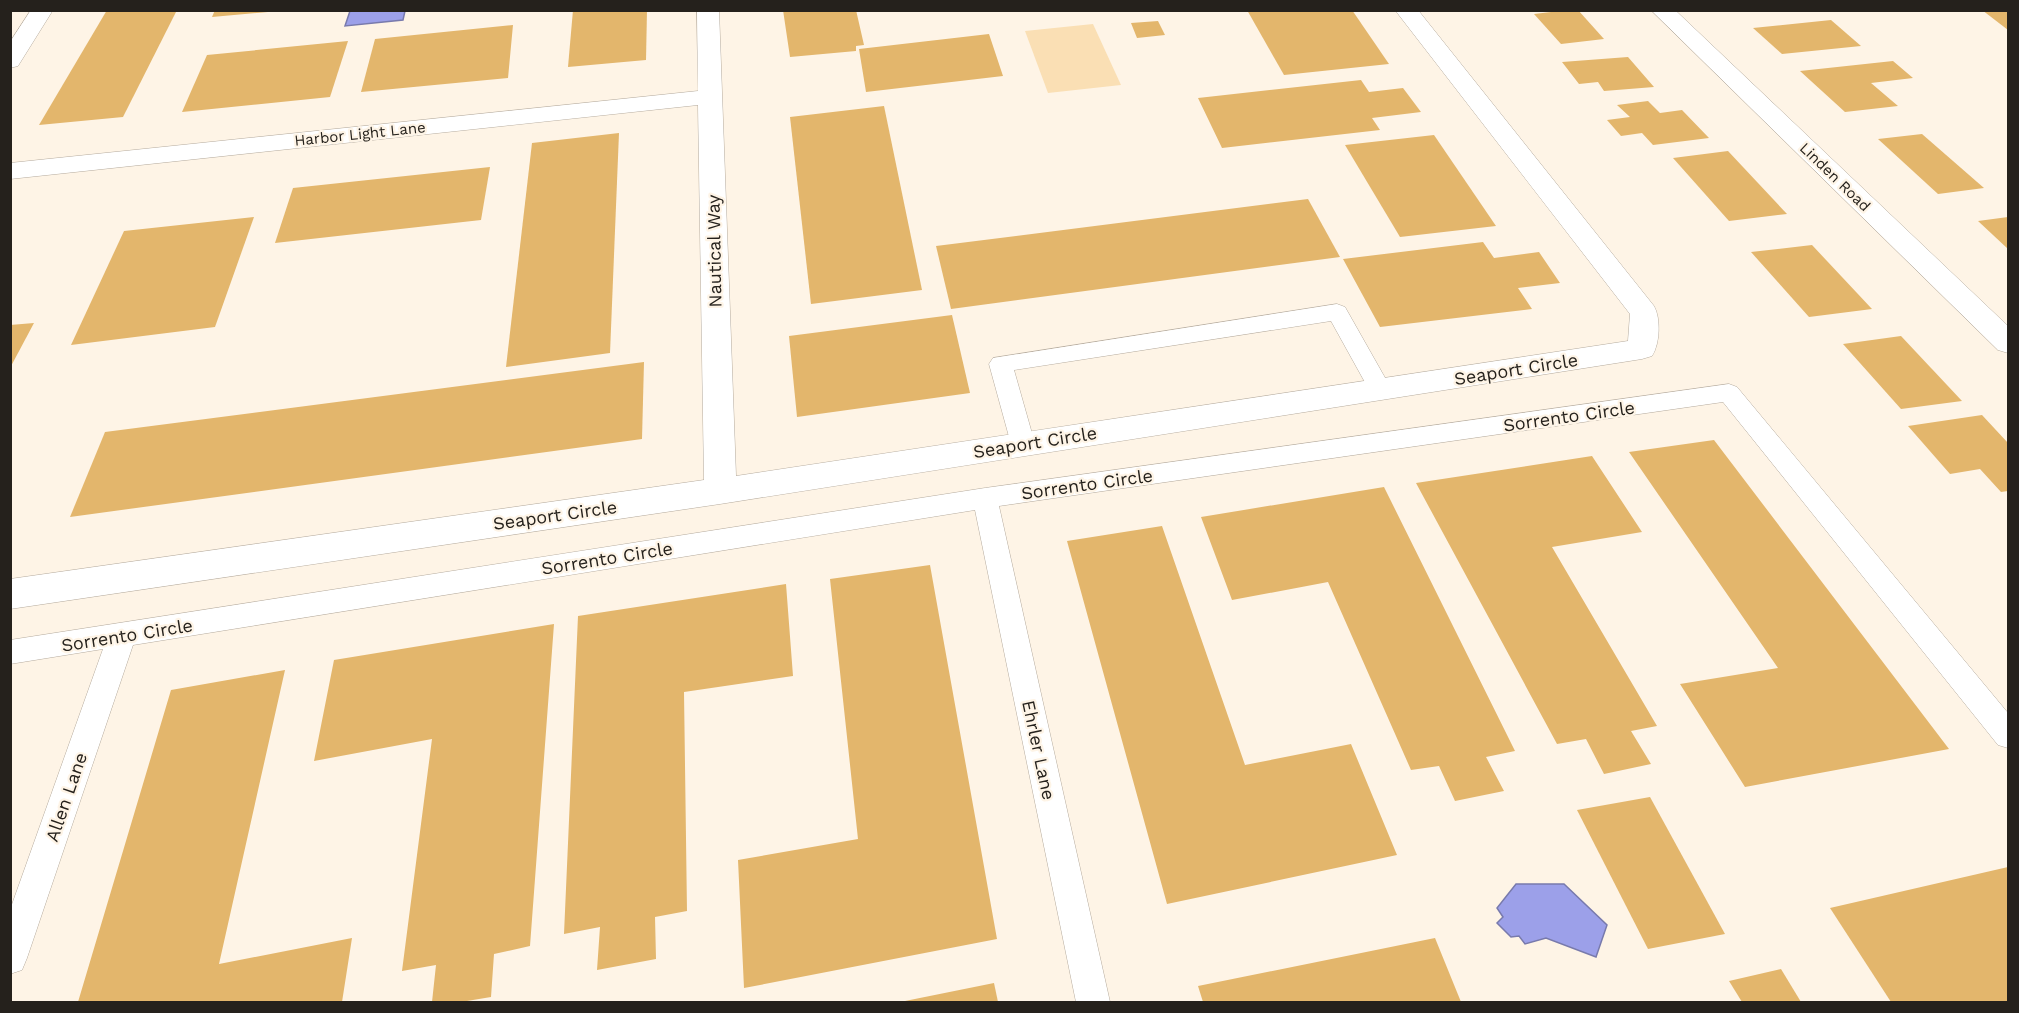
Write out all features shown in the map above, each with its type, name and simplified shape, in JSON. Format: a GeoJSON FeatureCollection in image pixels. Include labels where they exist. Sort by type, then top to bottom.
{"type":"FeatureCollection","features":[{"type":"Feature","properties":{"kind":"street"},"geometry":{"type":"LineString","coordinates":[[10,61],[42,10]]}},
{"type":"Feature","properties":{"kind":"street","name":"Nautical Way"},"geometry":{"type":"LineString","coordinates":[[708,10],[720,490]]}},
{"type":"Feature","properties":{"kind":"street","name":"Seaport Circle"},"geometry":{"type":"LineString","coordinates":[[10,594],[720,490],[1642,349],[1644,312],[1407,10]]}},
{"type":"Feature","properties":{"kind":"street","name":"Linden Road"},"geometry":{"type":"LineString","coordinates":[[1662,10],[2008,343]]}},
{"type":"Feature","properties":{"kind":"street","name":"Harbor Light Lane"},"geometry":{"type":"LineString","coordinates":[[10,171],[710,97]]}},
{"type":"Feature","properties":{"kind":"lane"},"geometry":{"type":"LineString","coordinates":[[1023,444],[1001,364],[1336,312],[1380,390]]}},
{"type":"Feature","properties":{"kind":"lane","name":"Sorrento Circle"},"geometry":{"type":"LineString","coordinates":[[10,652],[985,498],[1729,393],[2008,735]]}},
{"type":"Feature","properties":{"kind":"lane","name":"Ehrler Lane"},"geometry":{"type":"LineString","coordinates":[[985,498],[1093,1002]]}},
{"type":"Feature","properties":{"kind":"lane","name":"Allen Lane"},"geometry":{"type":"LineString","coordinates":[[10,958],[122,636]]}},
{"type":"Feature","properties":{"kind":"shaded area"},"geometry":{"type":"Polygon","coordinates":[[[1093,24],[1121,85],[1048,93],[1025,31],[1093,24]]]}},
{"type":"Feature","properties":{"kind":"water"},"geometry":{"type":"Polygon","coordinates":[[[350,10],[405,11],[403,20],[345,26],[350,10]]]}},
{"type":"Feature","properties":{"kind":"water"},"geometry":{"type":"Polygon","coordinates":[[[1516,884],[1564,884],[1607,925],[1596,957],[1546,938],[1525,944],[1519,936],[1511,937],[1497,923],[1503,917],[1497,908],[1516,884]]]}},
{"type":"Feature","properties":{"kind":"building"},"geometry":{"type":"Polygon","coordinates":[[[107,10],[177,10],[123,117],[39,125],[107,10]]]}},
{"type":"Feature","properties":{"kind":"building"},"geometry":{"type":"Polygon","coordinates":[[[215,10],[267,10],[268,12],[212,17],[215,10]]]}},
{"type":"Feature","properties":{"kind":"building"},"geometry":{"type":"Polygon","coordinates":[[[573,10],[647,10],[646,60],[568,67],[573,10]]]}},
{"type":"Feature","properties":{"kind":"building"},"geometry":{"type":"Polygon","coordinates":[[[783,10],[856,10],[864,45],[856,46],[856,51],[790,57],[783,10]]]}},
{"type":"Feature","properties":{"kind":"building"},"geometry":{"type":"Polygon","coordinates":[[[1247,10],[1352,10],[1389,64],[1284,75],[1247,10]]]}},
{"type":"Feature","properties":{"kind":"building"},"geometry":{"type":"Polygon","coordinates":[[[1578,10],[1604,39],[1561,44],[1534,14],[1578,10]]]}},
{"type":"Feature","properties":{"kind":"building"},"geometry":{"type":"Polygon","coordinates":[[[1982,10],[2008,10],[2008,30],[1982,10]]]}},
{"type":"Feature","properties":{"kind":"building"},"geometry":{"type":"Polygon","coordinates":[[[1831,20],[1861,46],[1782,54],[1753,28],[1831,20]]]}},
{"type":"Feature","properties":{"kind":"building"},"geometry":{"type":"Polygon","coordinates":[[[1158,21],[1165,35],[1137,38],[1131,23],[1158,21]]]}},
{"type":"Feature","properties":{"kind":"building"},"geometry":{"type":"Polygon","coordinates":[[[513,25],[508,78],[361,92],[375,39],[513,25]]]}},
{"type":"Feature","properties":{"kind":"building"},"geometry":{"type":"Polygon","coordinates":[[[989,34],[1003,76],[866,92],[859,49],[989,34]]]}},
{"type":"Feature","properties":{"kind":"building"},"geometry":{"type":"Polygon","coordinates":[[[348,41],[330,97],[182,112],[207,55],[348,41]]]}},
{"type":"Feature","properties":{"kind":"building"},"geometry":{"type":"Polygon","coordinates":[[[1628,57],[1654,87],[1604,91],[1598,82],[1579,84],[1562,62],[1628,57]]]}},
{"type":"Feature","properties":{"kind":"building"},"geometry":{"type":"Polygon","coordinates":[[[1893,61],[1913,78],[1871,83],[1898,106],[1845,112],[1800,71],[1893,61]]]}},
{"type":"Feature","properties":{"kind":"building"},"geometry":{"type":"Polygon","coordinates":[[[1361,80],[1369,92],[1403,88],[1421,112],[1372,118],[1380,130],[1222,148],[1198,98],[1361,80]]]}},
{"type":"Feature","properties":{"kind":"building"},"geometry":{"type":"Polygon","coordinates":[[[1648,101],[1660,113],[1682,110],[1709,138],[1653,145],[1642,133],[1621,136],[1607,120],[1630,117],[1617,105],[1648,101]]]}},
{"type":"Feature","properties":{"kind":"building"},"geometry":{"type":"Polygon","coordinates":[[[884,106],[922,290],[811,304],[790,117],[884,106]]]}},
{"type":"Feature","properties":{"kind":"building"},"geometry":{"type":"Polygon","coordinates":[[[619,133],[610,353],[506,367],[532,143],[619,133]]]}},
{"type":"Feature","properties":{"kind":"building"},"geometry":{"type":"Polygon","coordinates":[[[1922,134],[1984,188],[1938,194],[1878,139],[1922,134]]]}},
{"type":"Feature","properties":{"kind":"building"},"geometry":{"type":"Polygon","coordinates":[[[1434,135],[1496,226],[1400,237],[1345,145],[1434,135]]]}},
{"type":"Feature","properties":{"kind":"building"},"geometry":{"type":"Polygon","coordinates":[[[1728,151],[1787,214],[1729,221],[1673,158],[1728,151]]]}},
{"type":"Feature","properties":{"kind":"building"},"geometry":{"type":"Polygon","coordinates":[[[490,167],[481,220],[275,243],[293,188],[490,167]]]}},
{"type":"Feature","properties":{"kind":"building"},"geometry":{"type":"Polygon","coordinates":[[[1308,199],[1340,257],[951,309],[936,246],[1308,199]]]}},
{"type":"Feature","properties":{"kind":"building"},"geometry":{"type":"Polygon","coordinates":[[[254,217],[215,327],[71,345],[124,231],[254,217]]]}},
{"type":"Feature","properties":{"kind":"building"},"geometry":{"type":"Polygon","coordinates":[[[2008,217],[2008,249],[1978,221],[2008,217]]]}},
{"type":"Feature","properties":{"kind":"building"},"geometry":{"type":"Polygon","coordinates":[[[1483,242],[1494,258],[1539,252],[1560,283],[1518,288],[1532,309],[1380,327],[1343,259],[1483,242]]]}},
{"type":"Feature","properties":{"kind":"building"},"geometry":{"type":"Polygon","coordinates":[[[1812,245],[1872,309],[1809,317],[1751,252],[1812,245]]]}},
{"type":"Feature","properties":{"kind":"building"},"geometry":{"type":"Polygon","coordinates":[[[952,315],[970,393],[797,417],[789,336],[952,315]]]}},
{"type":"Feature","properties":{"kind":"building"},"geometry":{"type":"Polygon","coordinates":[[[34,323],[10,368],[10,325],[34,323]]]}},
{"type":"Feature","properties":{"kind":"building"},"geometry":{"type":"Polygon","coordinates":[[[1901,336],[1962,401],[1901,409],[1843,344],[1901,336]]]}},
{"type":"Feature","properties":{"kind":"building"},"geometry":{"type":"Polygon","coordinates":[[[644,362],[642,439],[70,517],[105,432],[644,362]]]}},
{"type":"Feature","properties":{"kind":"building"},"geometry":{"type":"Polygon","coordinates":[[[1982,415],[2008,443],[2008,491],[2001,492],[1980,469],[1950,474],[1908,426],[1982,415]]]}},
{"type":"Feature","properties":{"kind":"building"},"geometry":{"type":"Polygon","coordinates":[[[1714,440],[1949,749],[1745,787],[1680,684],[1778,668],[1629,452],[1714,440]]]}},
{"type":"Feature","properties":{"kind":"building"},"geometry":{"type":"Polygon","coordinates":[[[1592,456],[1642,532],[1552,547],[1657,726],[1631,731],[1651,764],[1604,774],[1586,739],[1557,744],[1416,483],[1592,456]]]}},
{"type":"Feature","properties":{"kind":"building"},"geometry":{"type":"Polygon","coordinates":[[[1384,487],[1515,751],[1486,757],[1504,791],[1455,801],[1439,766],[1411,770],[1328,582],[1232,600],[1201,517],[1384,487]]]}},
{"type":"Feature","properties":{"kind":"building"},"geometry":{"type":"Polygon","coordinates":[[[1162,526],[1245,765],[1351,744],[1397,855],[1167,904],[1067,541],[1162,526]]]}},
{"type":"Feature","properties":{"kind":"building"},"geometry":{"type":"Polygon","coordinates":[[[930,565],[997,939],[744,988],[738,860],[858,839],[830,579],[930,565]]]}},
{"type":"Feature","properties":{"kind":"building"},"geometry":{"type":"Polygon","coordinates":[[[786,584],[793,676],[684,692],[687,911],[655,917],[656,959],[597,970],[600,927],[564,934],[578,616],[786,584]]]}},
{"type":"Feature","properties":{"kind":"building"},"geometry":{"type":"Polygon","coordinates":[[[554,624],[530,946],[494,954],[491,997],[461,1002],[432,1002],[436,965],[402,971],[432,739],[314,761],[334,660],[554,624]]]}},
{"type":"Feature","properties":{"kind":"building"},"geometry":{"type":"Polygon","coordinates":[[[285,670],[219,964],[352,938],[342,1002],[78,1002],[171,690],[285,670]]]}},
{"type":"Feature","properties":{"kind":"building"},"geometry":{"type":"Polygon","coordinates":[[[1650,797],[1725,934],[1648,949],[1577,810],[1650,797]]]}},
{"type":"Feature","properties":{"kind":"building"},"geometry":{"type":"Polygon","coordinates":[[[2008,867],[2008,1002],[1891,1002],[1830,908],[2008,867]]]}},
{"type":"Feature","properties":{"kind":"building"},"geometry":{"type":"Polygon","coordinates":[[[1435,938],[1461,1002],[1203,1002],[1198,986],[1435,938]]]}},
{"type":"Feature","properties":{"kind":"building"},"geometry":{"type":"Polygon","coordinates":[[[1781,969],[1801,1002],[1742,1002],[1729,981],[1781,969]]]}},
{"type":"Feature","properties":{"kind":"building"},"geometry":{"type":"Polygon","coordinates":[[[994,983],[998,1002],[905,1002],[905,1001],[994,983]]]}}]}
